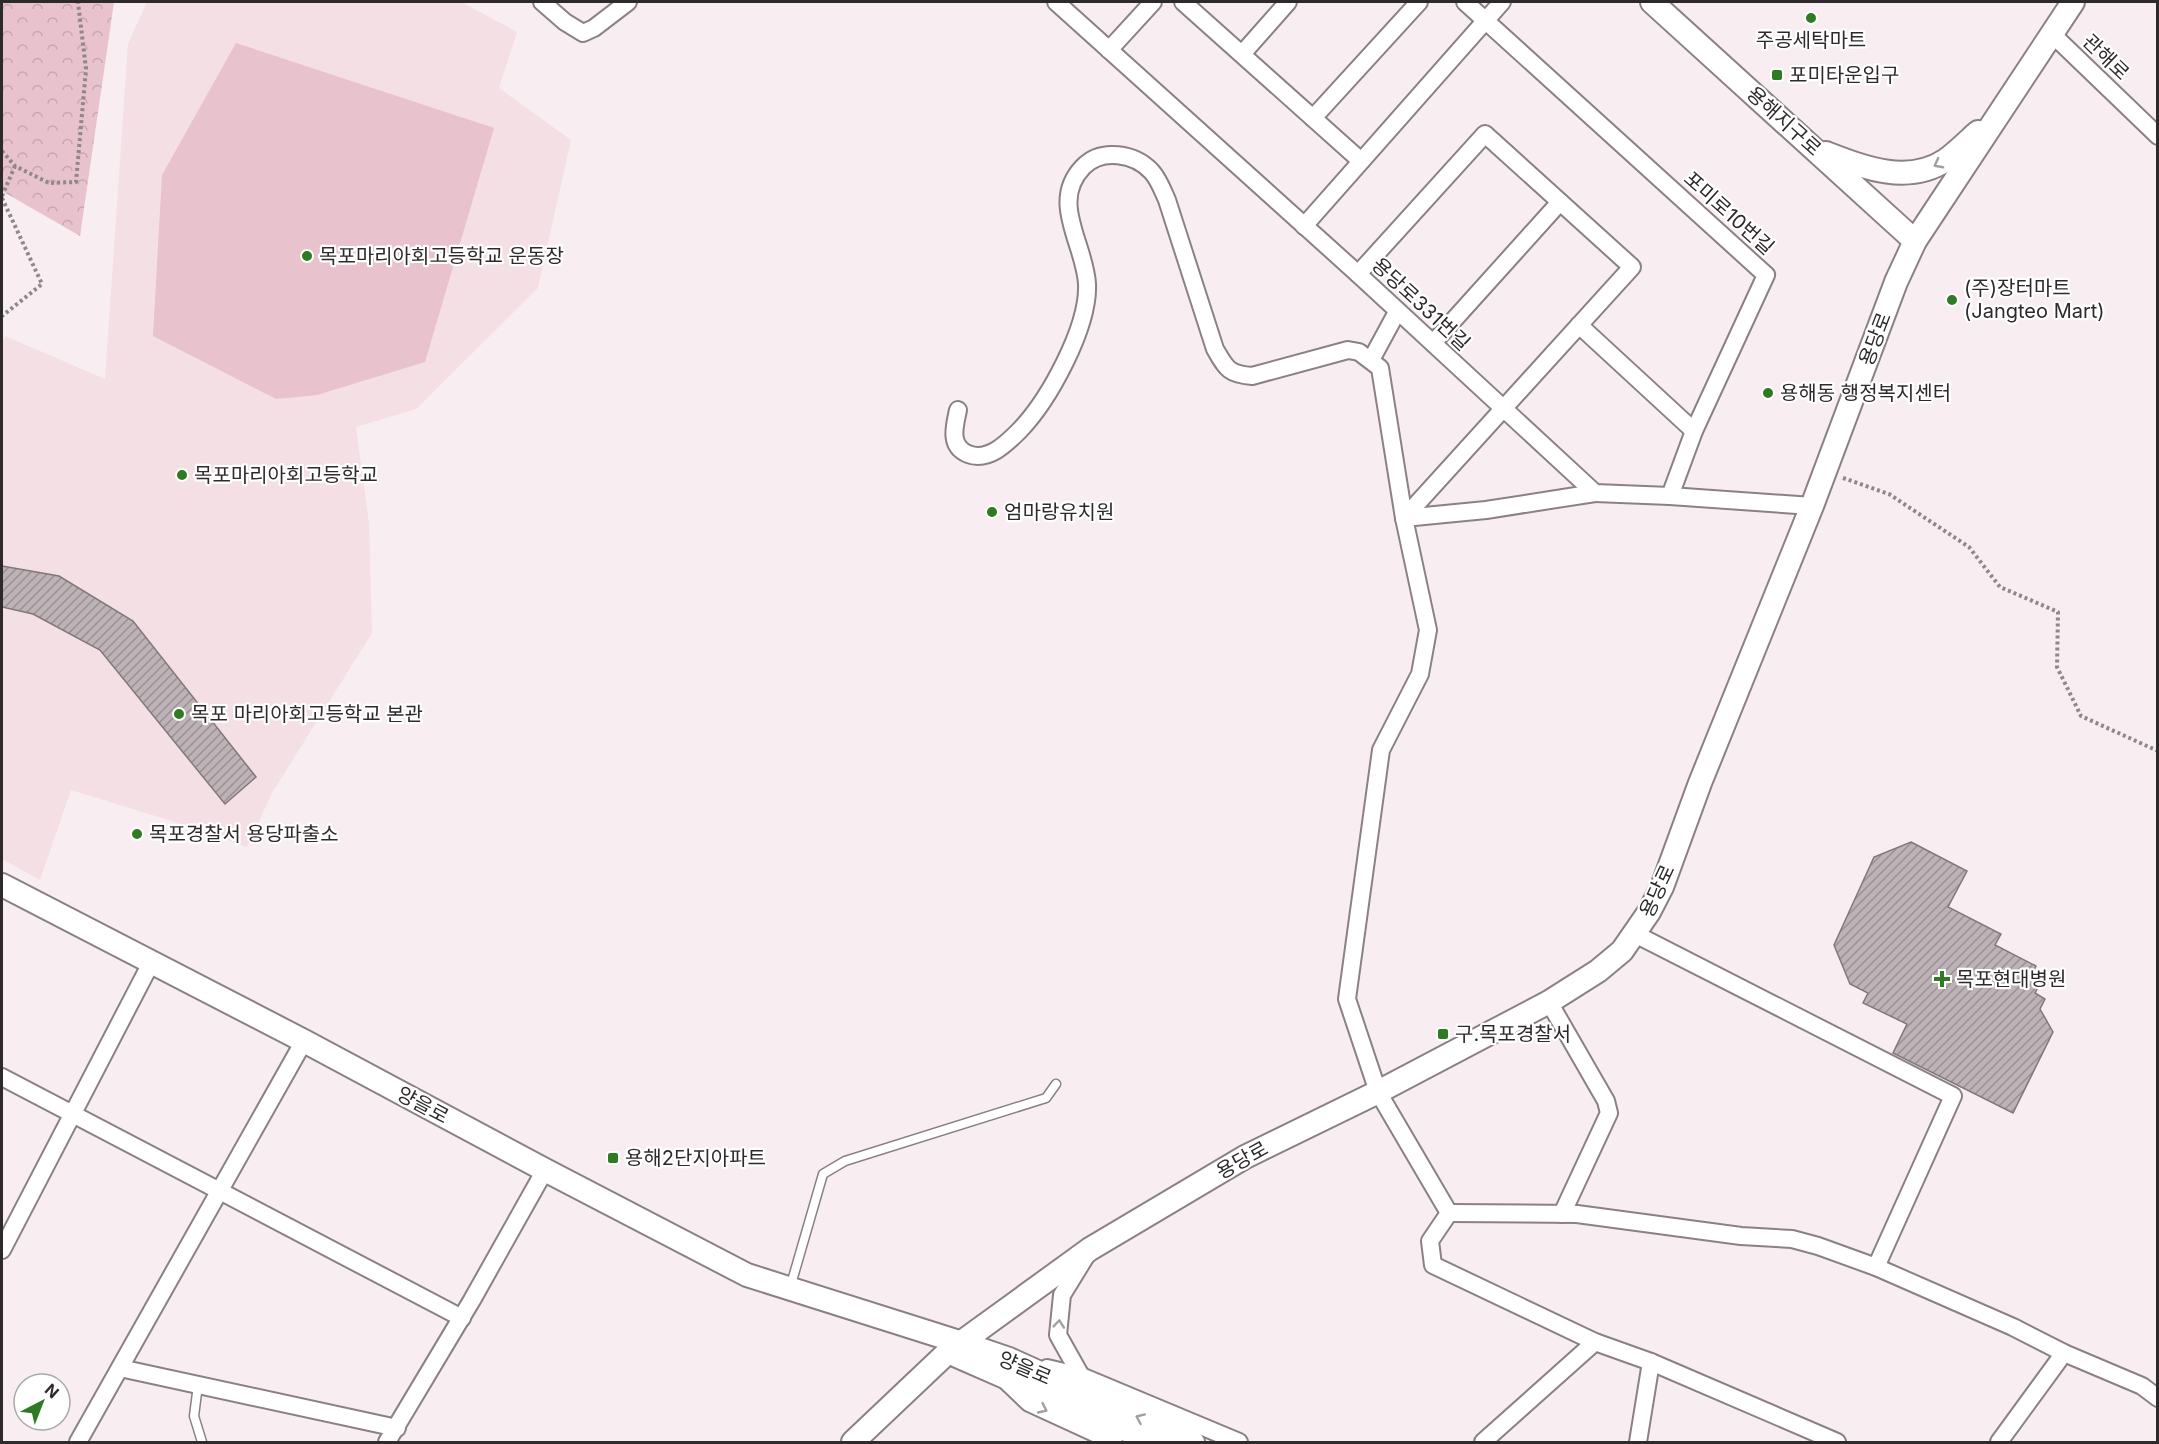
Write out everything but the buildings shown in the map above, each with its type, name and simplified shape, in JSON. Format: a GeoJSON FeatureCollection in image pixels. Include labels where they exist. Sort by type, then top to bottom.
{"type":"FeatureCollection","features":[{"type":"Feature","properties":{"kind":"street"},"geometry":{"type":"LineString","coordinates":[[542,2],[565,22],[583,33],[594,28],[628,2]]}},
{"type":"Feature","properties":{"kind":"street","name":"용당로331번길"},"geometry":{"type":"LineString","coordinates":[[1056,2],[1358,274],[1595,493]]}},
{"type":"Feature","properties":{"kind":"street"},"geometry":{"type":"LineString","coordinates":[[1109,50],[1153,2]]}},
{"type":"Feature","properties":{"kind":"street"},"geometry":{"type":"LineString","coordinates":[[1183,2],[1361,161]]}},
{"type":"Feature","properties":{"kind":"street"},"geometry":{"type":"LineString","coordinates":[[1242,54],[1288,2]]}},
{"type":"Feature","properties":{"kind":"street"},"geometry":{"type":"LineString","coordinates":[[1313,118],[1419,2]]}},
{"type":"Feature","properties":{"kind":"street"},"geometry":{"type":"LineString","coordinates":[[1466,2],[1486,20]]}},
{"type":"Feature","properties":{"kind":"street"},"geometry":{"type":"LineString","coordinates":[[1304,226],[1502,2]]}},
{"type":"Feature","properties":{"kind":"street","name":"용해지구로"},"geometry":{"type":"LineString","coordinates":[[1652,2],[1915,241]]}},
{"type":"Feature","properties":{"kind":"street","name":"용당로"},"geometry":{"type":"LineString","coordinates":[[853,1443],[955,1348],[1090,1250],[1245,1157],[1378,1092],[1549,1002],[1622,951],[1649,912],[1662,887],[1700,783],[1812,506],[1896,282],[1915,241],[2073,2]]}},
{"type":"Feature","properties":{"kind":"street","name":"포미로10번길"},"geometry":{"type":"LineString","coordinates":[[1486,20],[1766,275],[1694,431],[1670,496]]}},
{"type":"Feature","properties":{"kind":"street","name":"관해로"},"geometry":{"type":"LineString","coordinates":[[2052,34],[2157,135]]}},
{"type":"Feature","properties":{"kind":"street"},"geometry":{"type":"LineString","coordinates":[[1813,148],[1862,167],[1895,173],[1912,173],[1928,169],[1946,160],[2000,114]]}},
{"type":"Feature","properties":{"kind":"street"},"geometry":{"type":"LineString","coordinates":[[1358,274],[1485,134],[1632,267],[1404,518]]}},
{"type":"Feature","properties":{"kind":"street"},"geometry":{"type":"LineString","coordinates":[[958,410],[953,436],[958,446],[968,454],[986,455],[1007,443],[1024,426],[1055,380],[1076,336],[1086,299],[1085,274],[1068,216],[1069,189],[1072,180],[1089,162],[1107,155],[1118,155],[1142,164],[1158,180],[1167,200],[1215,349],[1226,368],[1236,375],[1252,376],[1348,350],[1359,352],[1380,368],[1404,518],[1428,630],[1420,674],[1382,750],[1347,999],[1378,1092],[1449,1213]]}},
{"type":"Feature","properties":{"kind":"street"},"geometry":{"type":"LineString","coordinates":[[1433,343],[1560,202]]}},
{"type":"Feature","properties":{"kind":"street"},"geometry":{"type":"LineString","coordinates":[[1371,360],[1397,312]]}},
{"type":"Feature","properties":{"kind":"street"},"geometry":{"type":"LineString","coordinates":[[1579,325],[1694,431]]}},
{"type":"Feature","properties":{"kind":"street"},"geometry":{"type":"LineString","coordinates":[[1404,518],[1486,510],[1595,493],[1812,506]]}},
{"type":"Feature","properties":{"kind":"street","name":"양을로"},"geometry":{"type":"LineString","coordinates":[[2,885],[304,1041],[747,1275],[852,1308],[1193,1443]]}},
{"type":"Feature","properties":{"kind":"street"},"geometry":{"type":"LineString","coordinates":[[1635,934],[1953,1096],[1876,1267]]}},
{"type":"Feature","properties":{"kind":"street"},"geometry":{"type":"LineString","coordinates":[[2,1250],[152,962]]}},
{"type":"Feature","properties":{"kind":"street"},"geometry":{"type":"LineString","coordinates":[[1549,1002],[1606,1101],[1609,1113],[1562,1214]]}},
{"type":"Feature","properties":{"kind":"street"},"geometry":{"type":"LineString","coordinates":[[78,1443],[304,1041]]}},
{"type":"Feature","properties":{"kind":"street"},"geometry":{"type":"LineString","coordinates":[[2,1077],[462,1318]]}},
{"type":"Feature","properties":{"kind":"street"},"geometry":{"type":"LineString","coordinates":[[387,1443],[462,1318],[545,1170]]}},
{"type":"Feature","properties":{"kind":"street"},"geometry":{"type":"LineString","coordinates":[[1449,1213],[1577,1214],[1742,1236],[1792,1239],[1876,1267],[2142,1386],[2157,1398]]}},
{"type":"Feature","properties":{"kind":"street"},"geometry":{"type":"LineString","coordinates":[[1449,1213],[1430,1241],[1433,1265],[1595,1342],[1651,1362],[1838,1443]]}},
{"type":"Feature","properties":{"kind":"street"},"geometry":{"type":"LineString","coordinates":[[1081,1376],[1058,1335],[1062,1295],[1090,1250]]}},
{"type":"Feature","properties":{"kind":"street"},"geometry":{"type":"LineString","coordinates":[[1483,1443],[1595,1342]]}},
{"type":"Feature","properties":{"kind":"street"},"geometry":{"type":"LineString","coordinates":[[1999,1443],[2064,1353]]}},
{"type":"Feature","properties":{"kind":"street"},"geometry":{"type":"LineString","coordinates":[[1638,1443],[1651,1362]]}},
{"type":"Feature","properties":{"kind":"street"},"geometry":{"type":"LineString","coordinates":[[1003,1366],[1081,1376],[1239,1443]]}},
{"type":"Feature","properties":{"kind":"street"},"geometry":{"type":"LineString","coordinates":[[1003,1366],[1029,1403],[1111,1442]]}},
{"type":"Feature","properties":{"kind":"street","name":"양을로"},"geometry":{"type":"LineString","coordinates":[[1003,1366],[1154,1443]]}},
{"type":"Feature","properties":{"kind":"street"},"geometry":{"type":"LineString","coordinates":[[120,1368],[397,1428]]}},
{"type":"Feature","properties":{"kind":"lane"},"geometry":{"type":"LineString","coordinates":[[790,1289],[823,1174],[845,1161],[1046,1098],[1056,1084]]}},
{"type":"Feature","properties":{"kind":"lane"},"geometry":{"type":"LineString","coordinates":[[198,1385],[194,1416],[202,1443]]}},
{"type":"Feature","properties":{"kind":"path"},"geometry":{"type":"LineString","coordinates":[[2,151],[15,166],[50,183],[76,182],[86,69],[78,2]]}},
{"type":"Feature","properties":{"kind":"path"},"geometry":{"type":"LineString","coordinates":[[2,316],[42,284],[2,197],[15,166]]}},
{"type":"Feature","properties":{"kind":"path"},"geometry":{"type":"LineString","coordinates":[[1825,472],[1889,495],[1969,547],[2000,587],[2058,612],[2057,667],[2081,716],[2157,751]]}},
{"type":"Feature","properties":{"kind":"shaded area","name":"목포마리아회고등학교"},"geometry":{"type":"Polygon","coordinates":[[[147,2],[461,2],[517,32],[499,88],[571,140],[538,288],[416,409],[356,427],[369,523],[372,633],[272,793],[247,847],[71,790],[40,880],[2,859],[2,344],[5,336],[105,379],[128,44],[147,2]]]}},
{"type":"Feature","properties":{"kind":"green space"},"geometry":{"type":"Polygon","coordinates":[[[2,2],[114,2],[80,236],[2,191],[2,2]]]}},
{"type":"Feature","properties":{"kind":"green space","name":"목포마리아회고등학교 운동장"},"geometry":{"type":"Polygon","coordinates":[[[236,43],[494,128],[425,362],[317,395],[276,399],[153,336],[162,175],[236,43]]]}},
{"type":"Feature","properties":{"kind":"place","name":"주공세탁마트"},"geometry":{"type":"Point","coordinates":[1811,18]}},
{"type":"Feature","properties":{"kind":"place","name":"포미타운입구"},"geometry":{"type":"Point","coordinates":[1777,75]}},
{"type":"Feature","properties":{"kind":"place","name":"목포마리아회고등학교 운동장"},"geometry":{"type":"Point","coordinates":[307,256]}},
{"type":"Feature","properties":{"kind":"place","name":"(주)장터마트 (Jangteo Mart)"},"geometry":{"type":"Point","coordinates":[1952,300]}},
{"type":"Feature","properties":{"kind":"place","name":"용해동 행정복지센터"},"geometry":{"type":"Point","coordinates":[1768,393]}},
{"type":"Feature","properties":{"kind":"place","name":"목포마리아회고등학교"},"geometry":{"type":"Point","coordinates":[182,475]}},
{"type":"Feature","properties":{"kind":"place","name":"엄마랑유치원"},"geometry":{"type":"Point","coordinates":[992,512]}},
{"type":"Feature","properties":{"kind":"place","name":"목포 마리아회고등학교 본관"},"geometry":{"type":"Point","coordinates":[179,714]}},
{"type":"Feature","properties":{"kind":"place","name":"목포경찰서 용당파출소"},"geometry":{"type":"Point","coordinates":[137,834]}},
{"type":"Feature","properties":{"kind":"place","name":"목포현대병원"},"geometry":{"type":"Point","coordinates":[1942,979]}},
{"type":"Feature","properties":{"kind":"place","name":"구.목포경찰서"},"geometry":{"type":"Point","coordinates":[1443,1034]}},
{"type":"Feature","properties":{"kind":"place","name":"용해2단지아파트"},"geometry":{"type":"Point","coordinates":[613,1158]}}]}
